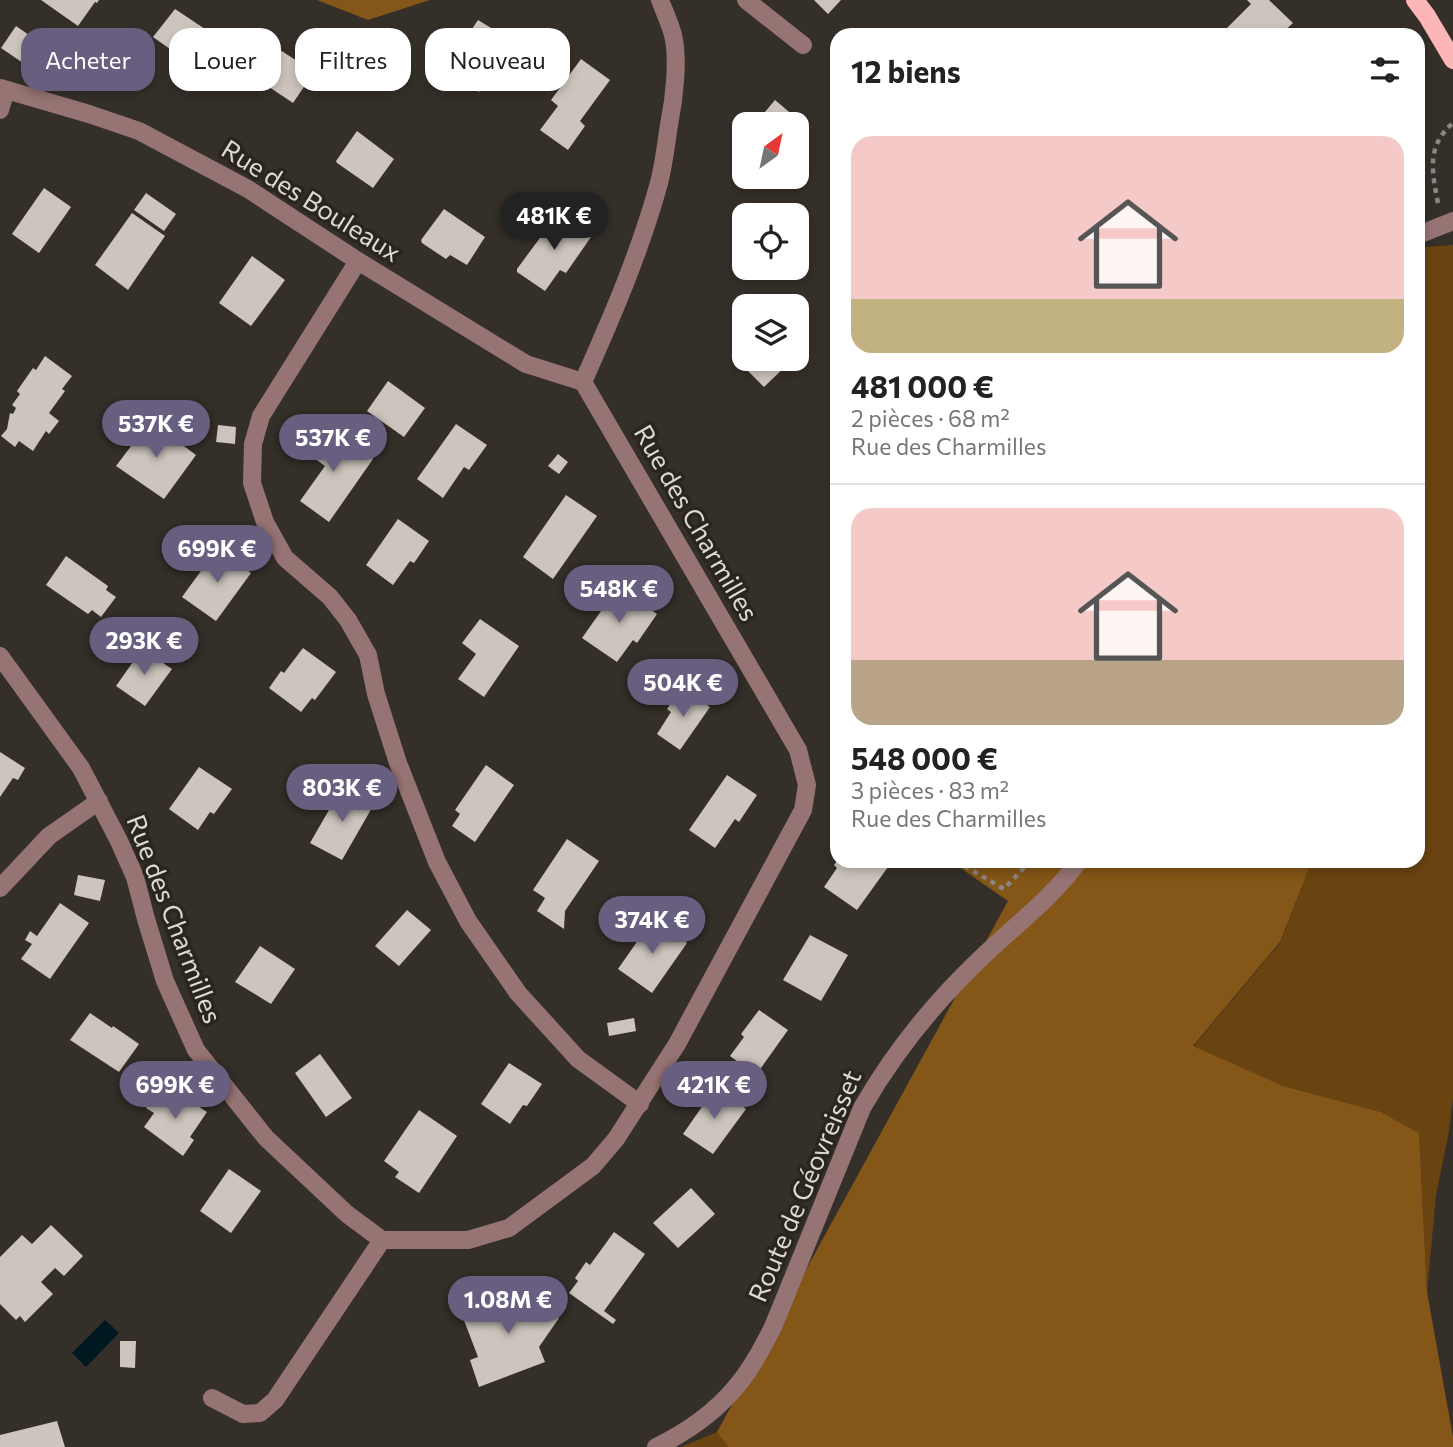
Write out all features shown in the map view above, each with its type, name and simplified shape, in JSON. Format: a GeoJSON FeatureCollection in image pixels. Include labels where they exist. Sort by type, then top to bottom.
{"type":"FeatureCollection","features":[{"type":"Feature","properties":{"kind":"main road"},"geometry":{"type":"LineString","coordinates":[[1415,0],[1424,8],[1453,60]]}},
{"type":"Feature","properties":{"kind":"street"},"geometry":{"type":"LineString","coordinates":[[583,382],[624,289],[660,180],[673,99],[675,61],[673,36],[660,0]]}},
{"type":"Feature","properties":{"kind":"street"},"geometry":{"type":"LineString","coordinates":[[746,0],[803,45]]}},
{"type":"Feature","properties":{"kind":"street"},"geometry":{"type":"LineString","coordinates":[[0,110],[3,89]]}},
{"type":"Feature","properties":{"kind":"street","name":"Rue des Bouleaux"},"geometry":{"type":"LineString","coordinates":[[3,89],[139,131],[248,189],[358,261],[526,364],[583,382]]}},
{"type":"Feature","properties":{"kind":"street"},"geometry":{"type":"LineString","coordinates":[[1425,228],[1447,223]]}},
{"type":"Feature","properties":{"kind":"street"},"geometry":{"type":"LineString","coordinates":[[358,261],[261,416],[253,444],[252,483],[265,522],[285,558],[330,597],[348,620],[368,655],[376,694],[398,763],[438,862],[468,921],[518,993],[578,1059],[640,1104]]}},
{"type":"Feature","properties":{"kind":"street","name":"Rue des Charmilles"},"geometry":{"type":"LineString","coordinates":[[0,656],[81,768],[99,801],[135,877],[165,981],[196,1050],[266,1139],[347,1214],[382,1240],[468,1240],[509,1228],[593,1166],[640,1104],[677,1044],[803,810],[807,785],[798,750],[583,382]]}},
{"type":"Feature","properties":{"kind":"street"},"geometry":{"type":"LineString","coordinates":[[0,888],[49,836],[99,801]]}},
{"type":"Feature","properties":{"kind":"street","name":"Route de Géovreisset"},"geometry":{"type":"LineString","coordinates":[[656,1447],[685,1431],[712,1411],[735,1388],[756,1359],[773,1327],[862,1108],[881,1075],[935,1004],[981,958],[1030,915],[1074,868]]}},
{"type":"Feature","properties":{"kind":"street"},"geometry":{"type":"LineString","coordinates":[[212,1398],[243,1414],[260,1413],[275,1401],[382,1240]]}},
{"type":"Feature","properties":{"kind":"path"},"geometry":{"type":"LineString","coordinates":[[1447,223],[1433,166],[1435,147],[1442,133],[1453,124]]}},
{"type":"Feature","properties":{"kind":"path"},"geometry":{"type":"LineString","coordinates":[[968,868],[1004,889],[1024,868]]}},
{"type":"Feature","properties":{"kind":"shaded area"},"geometry":{"type":"Polygon","coordinates":[[[317,0],[430,0],[368,20],[317,0]]]}},
{"type":"Feature","properties":{"kind":"shaded area"},"geometry":{"type":"Polygon","coordinates":[[[1453,245],[1453,1099],[1436,1195],[1427,1292],[1419,1133],[1381,1112],[1283,1086],[1193,1047],[1280,943],[1309,868],[1425,868],[1425,247],[1453,245]]]}},
{"type":"Feature","properties":{"kind":"shaded area"},"geometry":{"type":"Polygon","coordinates":[[[960,868],[1309,868],[1280,942],[1193,1046],[1283,1086],[1381,1112],[1419,1133],[1427,1292],[1453,1447],[728,1447],[717,1432],[1008,901],[960,868]]]}},
{"type":"Feature","properties":{"kind":"shaded area"},"geometry":{"type":"Polygon","coordinates":[[[717,1432],[728,1447],[681,1447],[717,1432]]]}},
{"type":"Feature","properties":{"kind":"water"},"geometry":{"type":"Polygon","coordinates":[[[105,1320],[119,1333],[86,1367],[72,1353],[105,1320]]]}},
{"type":"Feature","properties":{"kind":"building"},"geometry":{"type":"Polygon","coordinates":[[[41,0],[99,0],[78,26],[41,0]]]}},
{"type":"Feature","properties":{"kind":"building"},"geometry":{"type":"Polygon","coordinates":[[[814,0],[841,0],[828,14],[814,0]]]}},
{"type":"Feature","properties":{"kind":"building"},"geometry":{"type":"Polygon","coordinates":[[[1247,0],[1269,0],[1293,23],[1288,28],[1227,28],[1251,4],[1247,0]]]}},
{"type":"Feature","properties":{"kind":"building"},"geometry":{"type":"Polygon","coordinates":[[[175,9],[204,28],[169,28],[169,48],[155,38],[155,34],[175,9]]]}},
{"type":"Feature","properties":{"kind":"building"},"geometry":{"type":"Polygon","coordinates":[[[478,20],[491,28],[473,28],[478,20]]]}},
{"type":"Feature","properties":{"kind":"building"},"geometry":{"type":"Polygon","coordinates":[[[16,26],[21,29],[21,62],[1,48],[16,26]]]}},
{"type":"Feature","properties":{"kind":"building"},"geometry":{"type":"Polygon","coordinates":[[[281,51],[295,60],[295,91],[301,91],[293,103],[275,91],[281,91],[281,51]]]}},
{"type":"Feature","properties":{"kind":"building"},"geometry":{"type":"Polygon","coordinates":[[[581,59],[610,80],[580,121],[585,126],[568,150],[540,130],[558,106],[551,100],[558,91],[570,91],[570,74],[581,59]]]}},
{"type":"Feature","properties":{"kind":"building"},"geometry":{"type":"Polygon","coordinates":[[[775,100],[789,112],[765,112],[775,100]]]}},
{"type":"Feature","properties":{"kind":"building"},"geometry":{"type":"Polygon","coordinates":[[[357,131],[394,159],[373,188],[336,161],[357,131]]]}},
{"type":"Feature","properties":{"kind":"building"},"geometry":{"type":"Polygon","coordinates":[[[44,188],[71,207],[39,253],[12,234],[44,188]]]}},
{"type":"Feature","properties":{"kind":"building"},"geometry":{"type":"Polygon","coordinates":[[[146,193],[176,214],[164,231],[134,210],[146,193]]]}},
{"type":"Feature","properties":{"kind":"building"},"geometry":{"type":"Polygon","coordinates":[[[444,209],[485,237],[467,265],[450,255],[446,259],[422,243],[421,240],[444,209]]]}},
{"type":"Feature","properties":{"kind":"building"},"geometry":{"type":"Polygon","coordinates":[[[559,212],[591,237],[566,273],[560,270],[545,291],[517,272],[517,269],[559,212]]]}},
{"type":"Feature","properties":{"kind":"building"},"geometry":{"type":"Polygon","coordinates":[[[132,213],[165,236],[128,290],[95,265],[132,213]]]}},
{"type":"Feature","properties":{"kind":"building"},"geometry":{"type":"Polygon","coordinates":[[[252,256],[285,280],[251,326],[219,303],[252,256]]]}},
{"type":"Feature","properties":{"kind":"building"},"geometry":{"type":"Polygon","coordinates":[[[45,356],[72,376],[49,413],[59,421],[49,434],[46,431],[33,451],[19,441],[15,447],[1,436],[7,429],[10,413],[13,414],[16,408],[12,405],[20,394],[17,391],[45,356]]]}},
{"type":"Feature","properties":{"kind":"building"},"geometry":{"type":"Polygon","coordinates":[[[748,371],[781,371],[764,387],[748,371]]]}},
{"type":"Feature","properties":{"kind":"building"},"geometry":{"type":"Polygon","coordinates":[[[388,381],[425,408],[404,437],[367,411],[388,381]]]}},
{"type":"Feature","properties":{"kind":"building"},"geometry":{"type":"Polygon","coordinates":[[[150,421],[196,455],[164,499],[116,466],[150,421]]]}},
{"type":"Feature","properties":{"kind":"building"},"geometry":{"type":"Polygon","coordinates":[[[456,424],[487,445],[469,470],[464,467],[443,498],[417,479],[456,424]]]}},
{"type":"Feature","properties":{"kind":"building"},"geometry":{"type":"Polygon","coordinates":[[[218,425],[236,427],[235,444],[216,442],[218,425]]]}},
{"type":"Feature","properties":{"kind":"building"},"geometry":{"type":"Polygon","coordinates":[[[304,432],[330,449],[340,436],[373,459],[329,522],[300,501],[325,466],[295,444],[304,432]]]}},
{"type":"Feature","properties":{"kind":"building"},"geometry":{"type":"Polygon","coordinates":[[[558,454],[568,462],[559,474],[548,466],[558,454]]]}},
{"type":"Feature","properties":{"kind":"building"},"geometry":{"type":"Polygon","coordinates":[[[566,495],[597,516],[553,579],[523,557],[566,495]]]}},
{"type":"Feature","properties":{"kind":"building"},"geometry":{"type":"Polygon","coordinates":[[[398,519],[429,541],[414,563],[410,561],[393,585],[366,565],[398,519]]]}},
{"type":"Feature","properties":{"kind":"building"},"geometry":{"type":"Polygon","coordinates":[[[217,549],[251,573],[216,621],[182,597],[217,549]]]}},
{"type":"Feature","properties":{"kind":"building"},"geometry":{"type":"Polygon","coordinates":[[[66,556],[108,586],[106,590],[116,597],[101,617],[92,610],[88,614],[46,585],[66,556]]]}},
{"type":"Feature","properties":{"kind":"building"},"geometry":{"type":"Polygon","coordinates":[[[618,587],[657,614],[637,643],[633,640],[617,662],[582,638],[618,587]]]}},
{"type":"Feature","properties":{"kind":"building"},"geometry":{"type":"Polygon","coordinates":[[[480,619],[519,646],[484,697],[458,679],[476,654],[462,643],[480,619]]]}},
{"type":"Feature","properties":{"kind":"building"},"geometry":{"type":"Polygon","coordinates":[[[303,648],[336,672],[315,700],[312,698],[301,712],[269,688],[303,648]]]}},
{"type":"Feature","properties":{"kind":"building"},"geometry":{"type":"Polygon","coordinates":[[[142,649],[172,669],[145,706],[116,686],[142,649]]]}},
{"type":"Feature","properties":{"kind":"building"},"geometry":{"type":"Polygon","coordinates":[[[681,688],[710,707],[680,750],[657,734],[671,712],[667,709],[681,688]]]}},
{"type":"Feature","properties":{"kind":"building"},"geometry":{"type":"Polygon","coordinates":[[[0,752],[25,768],[18,780],[13,778],[0,797],[0,752]]]}},
{"type":"Feature","properties":{"kind":"building"},"geometry":{"type":"Polygon","coordinates":[[[486,765],[514,785],[475,842],[452,826],[460,814],[455,810],[486,765]]]}},
{"type":"Feature","properties":{"kind":"building"},"geometry":{"type":"Polygon","coordinates":[[[199,767],[232,789],[214,814],[210,812],[198,830],[169,809],[199,767]]]}},
{"type":"Feature","properties":{"kind":"building"},"geometry":{"type":"Polygon","coordinates":[[[727,775],[757,795],[739,822],[735,819],[715,848],[689,830],[727,775]]]}},
{"type":"Feature","properties":{"kind":"building"},"geometry":{"type":"Polygon","coordinates":[[[341,789],[373,806],[342,860],[310,843],[341,789]]]}},
{"type":"Feature","properties":{"kind":"building"},"geometry":{"type":"Polygon","coordinates":[[[567,839],[599,861],[565,911],[564,929],[537,911],[545,898],[533,890],[567,839]]]}},
{"type":"Feature","properties":{"kind":"building"},"geometry":{"type":"Polygon","coordinates":[[[837,868],[887,868],[857,910],[824,887],[837,868]]]}},
{"type":"Feature","properties":{"kind":"building"},"geometry":{"type":"Polygon","coordinates":[[[78,875],[105,880],[100,901],[74,895],[78,875]]]}},
{"type":"Feature","properties":{"kind":"building"},"geometry":{"type":"Polygon","coordinates":[[[60,903],[89,923],[50,979],[21,959],[32,944],[25,940],[30,931],[37,936],[60,903]]]}},
{"type":"Feature","properties":{"kind":"building"},"geometry":{"type":"Polygon","coordinates":[[[407,910],[431,930],[399,966],[375,946],[407,910]]]}},
{"type":"Feature","properties":{"kind":"building"},"geometry":{"type":"Polygon","coordinates":[[[652,920],[687,943],[652,993],[618,969],[652,920]]]}},
{"type":"Feature","properties":{"kind":"building"},"geometry":{"type":"Polygon","coordinates":[[[810,935],[848,955],[821,1001],[783,980],[810,935]]]}},
{"type":"Feature","properties":{"kind":"building"},"geometry":{"type":"Polygon","coordinates":[[[260,946],[295,969],[271,1004],[235,982],[260,946]]]}},
{"type":"Feature","properties":{"kind":"building"},"geometry":{"type":"Polygon","coordinates":[[[759,1010],[788,1030],[756,1075],[730,1056],[744,1037],[741,1034],[759,1010]]]}},
{"type":"Feature","properties":{"kind":"building"},"geometry":{"type":"Polygon","coordinates":[[[90,1013],[139,1044],[119,1072],[70,1040],[90,1013]]]}},
{"type":"Feature","properties":{"kind":"building"},"geometry":{"type":"Polygon","coordinates":[[[634,1018],[636,1031],[609,1036],[607,1023],[634,1018]]]}},
{"type":"Feature","properties":{"kind":"building"},"geometry":{"type":"Polygon","coordinates":[[[320,1054],[352,1098],[326,1117],[295,1073],[320,1054]]]}},
{"type":"Feature","properties":{"kind":"building"},"geometry":{"type":"Polygon","coordinates":[[[509,1063],[542,1084],[510,1124],[481,1104],[509,1063]]]}},
{"type":"Feature","properties":{"kind":"building"},"geometry":{"type":"Polygon","coordinates":[[[715,1088],[746,1109],[713,1154],[683,1134],[715,1088]]]}},
{"type":"Feature","properties":{"kind":"building"},"geometry":{"type":"Polygon","coordinates":[[[172,1089],[207,1112],[190,1137],[194,1140],[183,1156],[144,1127],[154,1113],[146,1108],[154,1097],[163,1102],[172,1089]]]}},
{"type":"Feature","properties":{"kind":"building"},"geometry":{"type":"Polygon","coordinates":[[[419,1110],[457,1136],[419,1193],[395,1177],[399,1172],[384,1161],[419,1110]]]}},
{"type":"Feature","properties":{"kind":"building"},"geometry":{"type":"Polygon","coordinates":[[[229,1169],[261,1191],[231,1233],[200,1211],[229,1169]]]}},
{"type":"Feature","properties":{"kind":"building"},"geometry":{"type":"Polygon","coordinates":[[[691,1188],[715,1214],[678,1248],[653,1223],[691,1188]]]}},
{"type":"Feature","properties":{"kind":"building"},"geometry":{"type":"Polygon","coordinates":[[[51,1225],[83,1256],[64,1276],[55,1268],[41,1282],[53,1294],[25,1322],[20,1316],[16,1320],[0,1304],[0,1257],[22,1235],[32,1244],[51,1225]]]}},
{"type":"Feature","properties":{"kind":"building"},"geometry":{"type":"Polygon","coordinates":[[[614,1232],[645,1254],[604,1311],[616,1320],[613,1324],[569,1293],[578,1281],[575,1278],[586,1262],[590,1265],[614,1232]]]}},
{"type":"Feature","properties":{"kind":"building"},"geometry":{"type":"Polygon","coordinates":[[[518,1290],[559,1318],[539,1347],[545,1362],[479,1387],[470,1360],[478,1357],[462,1315],[518,1290]]]}},
{"type":"Feature","properties":{"kind":"building"},"geometry":{"type":"Polygon","coordinates":[[[120,1341],[136,1341],[135,1368],[120,1367],[120,1341]]]}},
{"type":"Feature","properties":{"kind":"building"},"geometry":{"type":"Polygon","coordinates":[[[57,1421],[65,1447],[0,1447],[0,1435],[57,1421]]]}}]}
